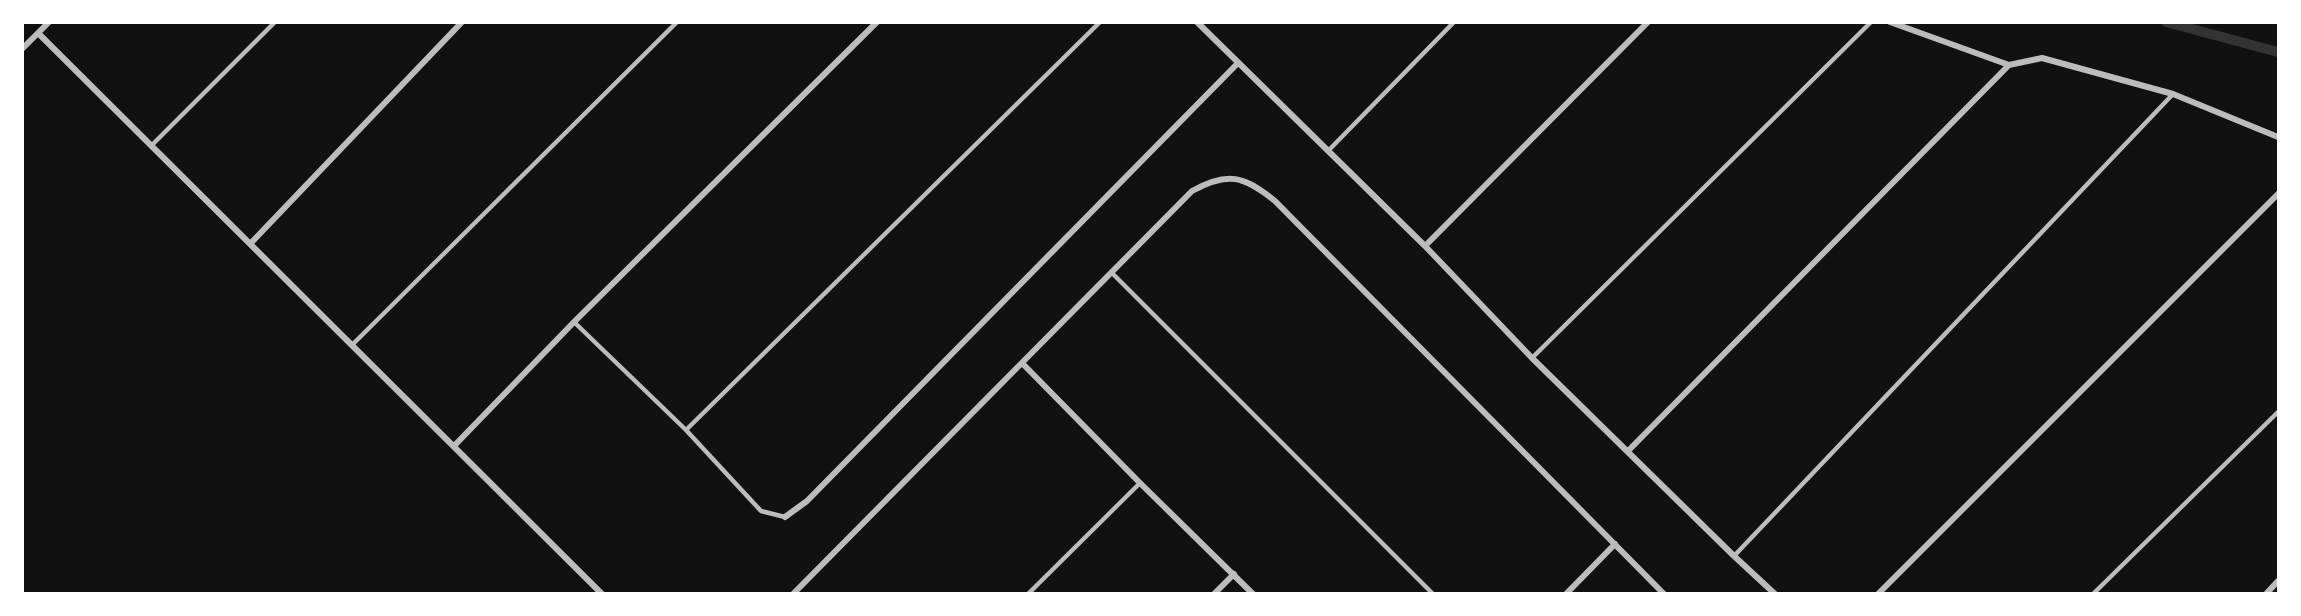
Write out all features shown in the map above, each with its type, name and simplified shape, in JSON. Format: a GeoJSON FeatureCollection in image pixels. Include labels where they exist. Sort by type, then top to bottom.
{"type":"FeatureCollection","features":[{"type":"Feature","properties":{"kind":"street"},"geometry":{"type":"LineString","coordinates":[[22,49],[49,22]]}},
{"type":"Feature","properties":{"kind":"street"},"geometry":{"type":"LineString","coordinates":[[250,244],[462,22]]}},
{"type":"Feature","properties":{"kind":"street"},"geometry":{"type":"LineString","coordinates":[[454,446],[574,322],[877,22]]}},
{"type":"Feature","properties":{"kind":"street"},"geometry":{"type":"LineString","coordinates":[[1197,22],[1425,246],[1532,358],[1775,594]]}},
{"type":"Feature","properties":{"kind":"street"},"geometry":{"type":"LineString","coordinates":[[1425,246],[1648,22]]}},
{"type":"Feature","properties":{"kind":"street"},"geometry":{"type":"LineString","coordinates":[[1890,22],[2009,65],[2042,58],[2173,94],[2278,137]]}},
{"type":"Feature","properties":{"kind":"street"},"geometry":{"type":"LineString","coordinates":[[38,33],[602,594]]}},
{"type":"Feature","properties":{"kind":"street"},"geometry":{"type":"LineString","coordinates":[[785,517],[807,501],[1238,63]]}},
{"type":"Feature","properties":{"kind":"street"},"geometry":{"type":"LineString","coordinates":[[1628,451],[2009,65]]}},
{"type":"Feature","properties":{"kind":"street"},"geometry":{"type":"LineString","coordinates":[[793,594],[1192,191],[1225,177],[1242,180],[1259,188],[1275,201],[1664,594]]}},
{"type":"Feature","properties":{"kind":"street"},"geometry":{"type":"LineString","coordinates":[[1878,594],[2278,194]]}},
{"type":"Feature","properties":{"kind":"street"},"geometry":{"type":"LineString","coordinates":[[1022,363],[1253,594]]}},
{"type":"Feature","properties":{"kind":"street"},"geometry":{"type":"LineString","coordinates":[[1566,594],[1615,544]]}},
{"type":"Feature","properties":{"kind":"street"},"geometry":{"type":"LineString","coordinates":[[1214,594],[1234,574]]}},
{"type":"Feature","properties":{"kind":"street"},"geometry":{"type":"LineString","coordinates":[[2266,594],[2278,581]]}},
{"type":"Feature","properties":{"kind":"lane"},"geometry":{"type":"LineString","coordinates":[[151,146],[275,22]]}},
{"type":"Feature","properties":{"kind":"lane"},"geometry":{"type":"LineString","coordinates":[[352,345],[677,22]]}},
{"type":"Feature","properties":{"kind":"lane"},"geometry":{"type":"LineString","coordinates":[[686,430],[1100,22]]}},
{"type":"Feature","properties":{"kind":"lane"},"geometry":{"type":"LineString","coordinates":[[1328,151],[1454,22]]}},
{"type":"Feature","properties":{"kind":"lane"},"geometry":{"type":"LineString","coordinates":[[1532,358],[1871,22]]}},
{"type":"Feature","properties":{"kind":"lane"},"geometry":{"type":"LineString","coordinates":[[1734,556],[2173,94]]}},
{"type":"Feature","properties":{"kind":"lane"},"geometry":{"type":"LineString","coordinates":[[1111,272],[1433,594]]}},
{"type":"Feature","properties":{"kind":"lane"},"geometry":{"type":"LineString","coordinates":[[574,322],[686,430],[761,511],[785,517]]}},
{"type":"Feature","properties":{"kind":"lane"},"geometry":{"type":"LineString","coordinates":[[2093,594],[2278,412]]}},
{"type":"Feature","properties":{"kind":"lane"},"geometry":{"type":"LineString","coordinates":[[1028,594],[1140,483]]}},
{"type":"Feature","properties":{"kind":"waterway"},"geometry":{"type":"LineString","coordinates":[[2166,22],[2278,52]]}}]}
